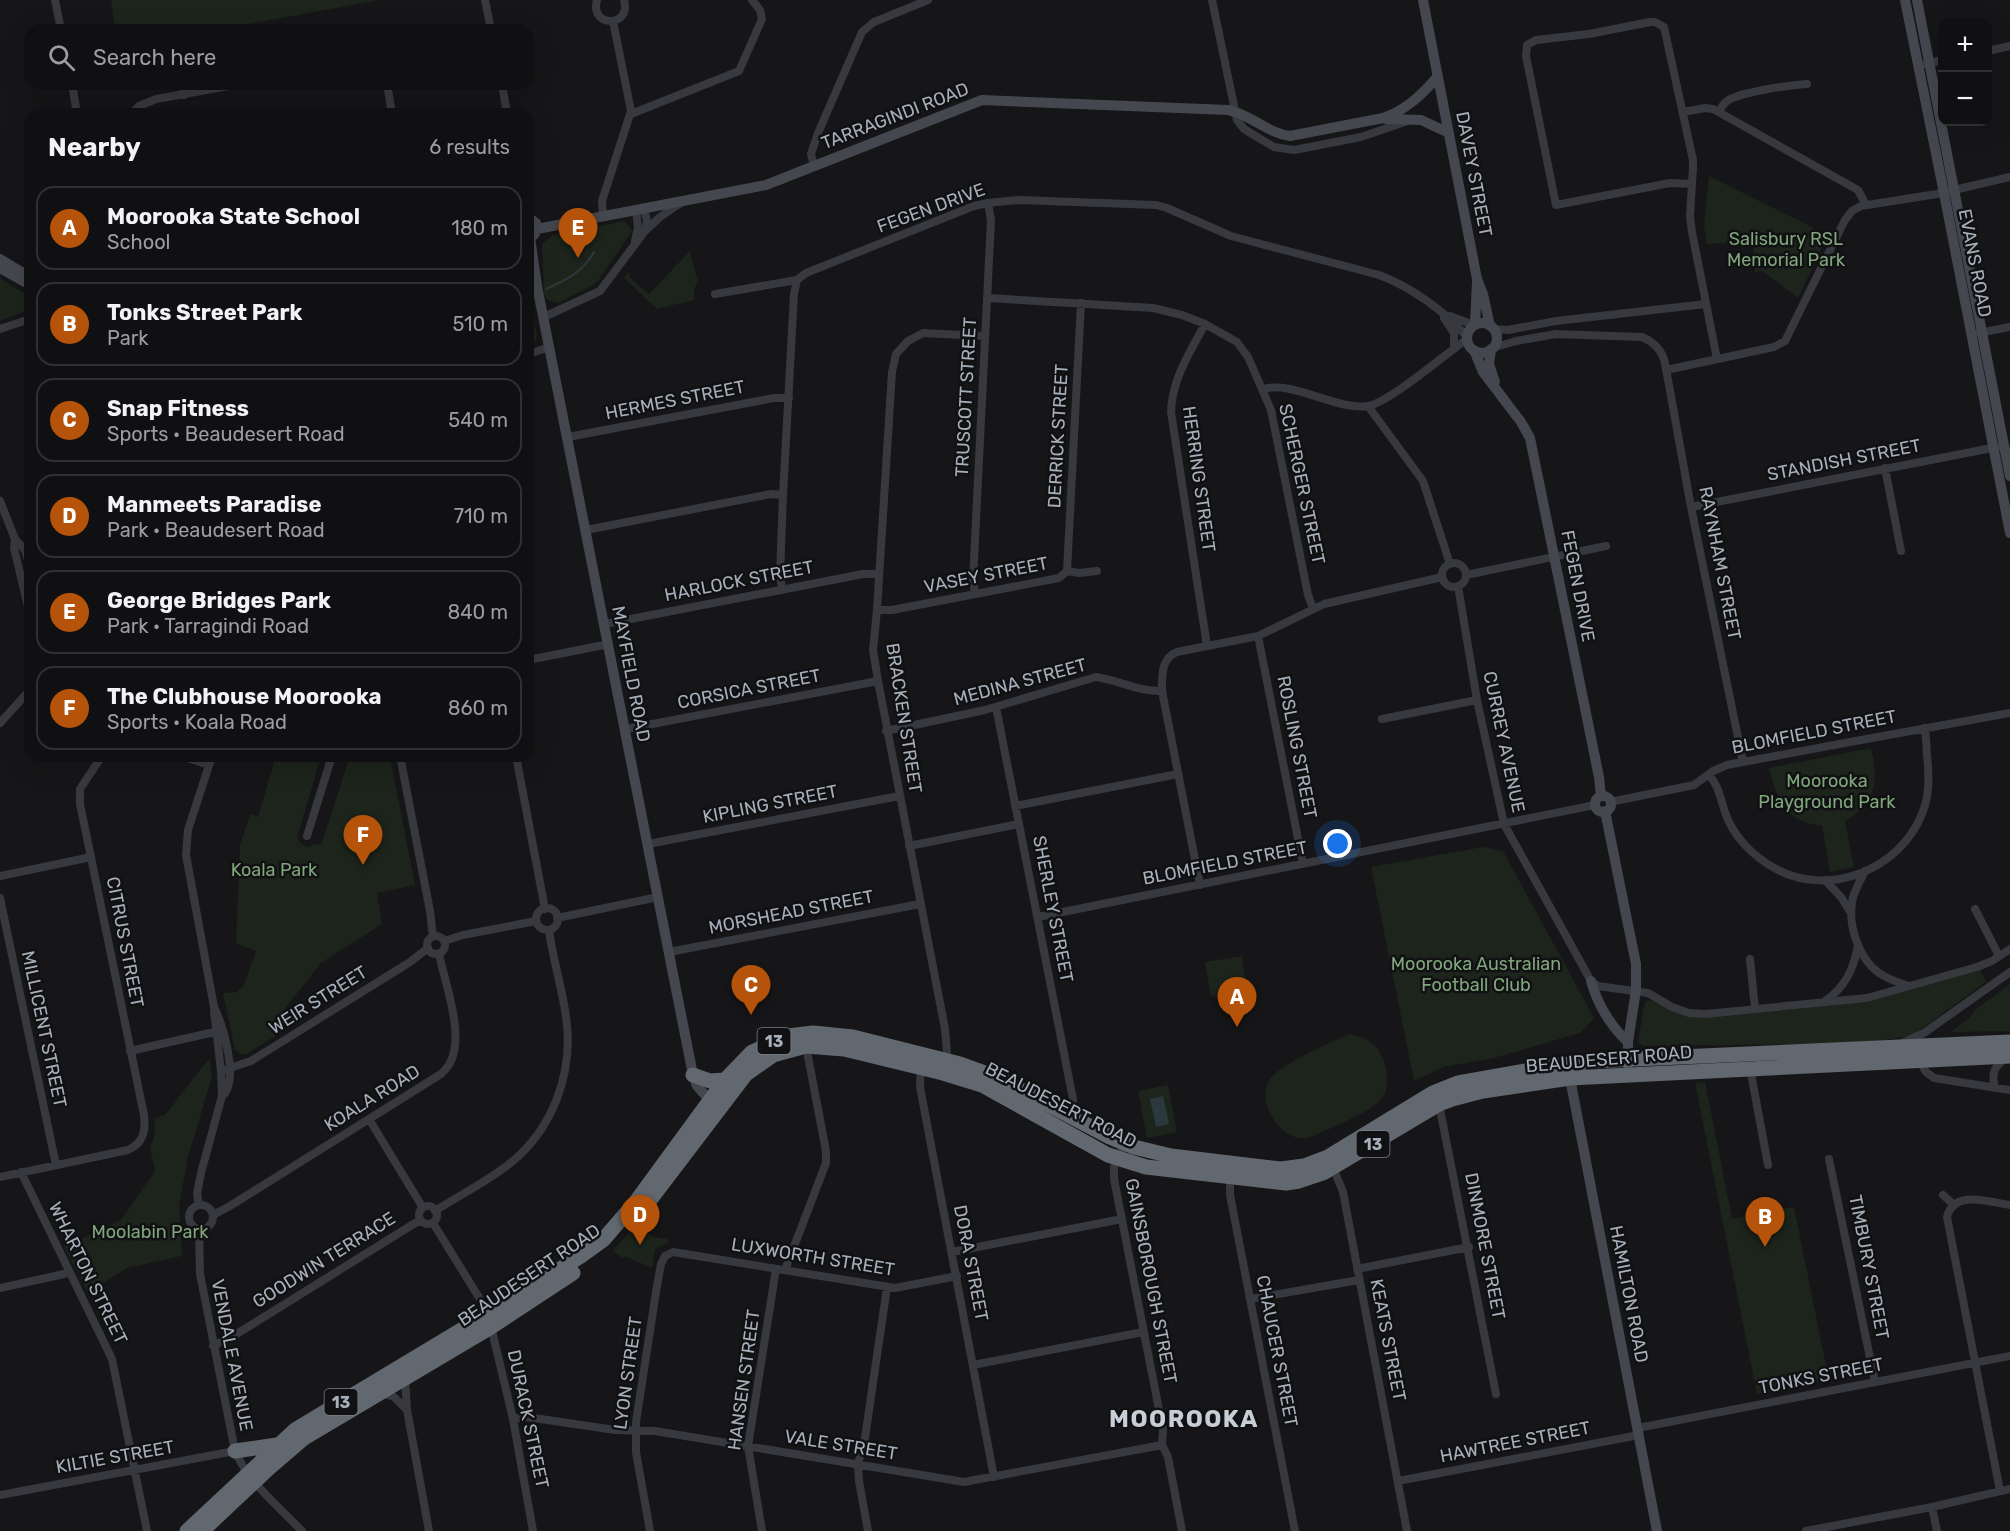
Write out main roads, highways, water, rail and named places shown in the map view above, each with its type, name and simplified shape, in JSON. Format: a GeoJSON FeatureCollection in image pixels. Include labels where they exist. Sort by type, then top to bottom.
{"type":"FeatureCollection","features":[{"type":"Feature","properties":{"kind":"highway","name":"BEAUDESERT ROAD"},"geometry":{"type":"LineString","coordinates":[[202,1531],[278,1445],[295,1430],[593,1260],[632,1224],[713,1105],[725,1080],[752,1052],[776,1040],[800,1034],[827,1034],[853,1037],[922,1062]]}},
{"type":"Feature","properties":{"kind":"highway","name":"BEAUDESERT ROAD"},"geometry":{"type":"LineString","coordinates":[[713,1105],[755,1066],[773,1055],[806,1046],[844,1049],[945,1067],[973,1068],[996,1077],[1124,1144],[1148,1152],[1269,1169],[1298,1168],[1331,1163],[1439,1104],[1568,1071]]}},
{"type":"Feature","properties":{"kind":"highway","name":"BEAUDESERT ROAD"},"geometry":{"type":"LineString","coordinates":[[945,1067],[1117,1158],[1146,1167],[1293,1182],[1311,1178],[1444,1088],[1478,1079],[1891,1049],[2009,1051]]}},
{"type":"Feature","properties":{"kind":"highway","name":"BEAUDESERT ROAD"},"geometry":{"type":"LineString","coordinates":[[1628,1067],[1750,1068],[1919,1060],[2009,1051]]}},
{"type":"Feature","properties":{"kind":"highway"},"geometry":{"type":"LineString","coordinates":[[693,1075],[710,1081],[725,1080]]}},
{"type":"Feature","properties":{"kind":"highway","name":"BEAUDESERT ROAD"},"geometry":{"type":"LineString","coordinates":[[187,1531],[252,1476],[304,1438],[405,1377],[489,1320]]}},
{"type":"Feature","properties":{"kind":"highway"},"geometry":{"type":"LineString","coordinates":[[235,1451],[278,1445]]}},
{"type":"Feature","properties":{"kind":"waterway"},"geometry":{"type":"LineString","coordinates":[[546,289],[567,279],[579,270],[594,252]]}},
{"type":"Feature","properties":{"kind":"place","name":"George Bridges Park"},"geometry":{"type":"Point","coordinates":[578,258]}},
{"type":"Feature","properties":{"kind":"place","name":"The Clubhouse Moorooka"},"geometry":{"type":"Point","coordinates":[363,865]}},
{"type":"Feature","properties":{"kind":"place","name":"Snap Fitness"},"geometry":{"type":"Point","coordinates":[751,1015]}},
{"type":"Feature","properties":{"kind":"place","name":"Moorooka State School"},"geometry":{"type":"Point","coordinates":[1237,1027]}},
{"type":"Feature","properties":{"kind":"place","name":"Manmeets Paradise"},"geometry":{"type":"Point","coordinates":[640,1245]}},
{"type":"Feature","properties":{"kind":"place","name":"Tonks Street Park"},"geometry":{"type":"Point","coordinates":[1765,1247]}},
{"type":"Feature","properties":{"kind":"district","name":"MOOROOKA"},"geometry":{"type":"Point","coordinates":[1184,1419]}},
{"type":"Feature","properties":{"kind":"park label","name":"Salisbury RSL Memorial Park"},"geometry":{"type":"Point","coordinates":[1786,249]}},
{"type":"Feature","properties":{"kind":"park label","name":"Moorooka Playground Park"},"geometry":{"type":"Point","coordinates":[1827,791]}},
{"type":"Feature","properties":{"kind":"park label","name":"Koala Park"},"geometry":{"type":"Point","coordinates":[274,870]}},
{"type":"Feature","properties":{"kind":"park label","name":"Moorooka Australian Football Club"},"geometry":{"type":"Point","coordinates":[1476,974]}},
{"type":"Feature","properties":{"kind":"park label","name":"Moolabin Park"},"geometry":{"type":"Point","coordinates":[150,1232]}}]}
